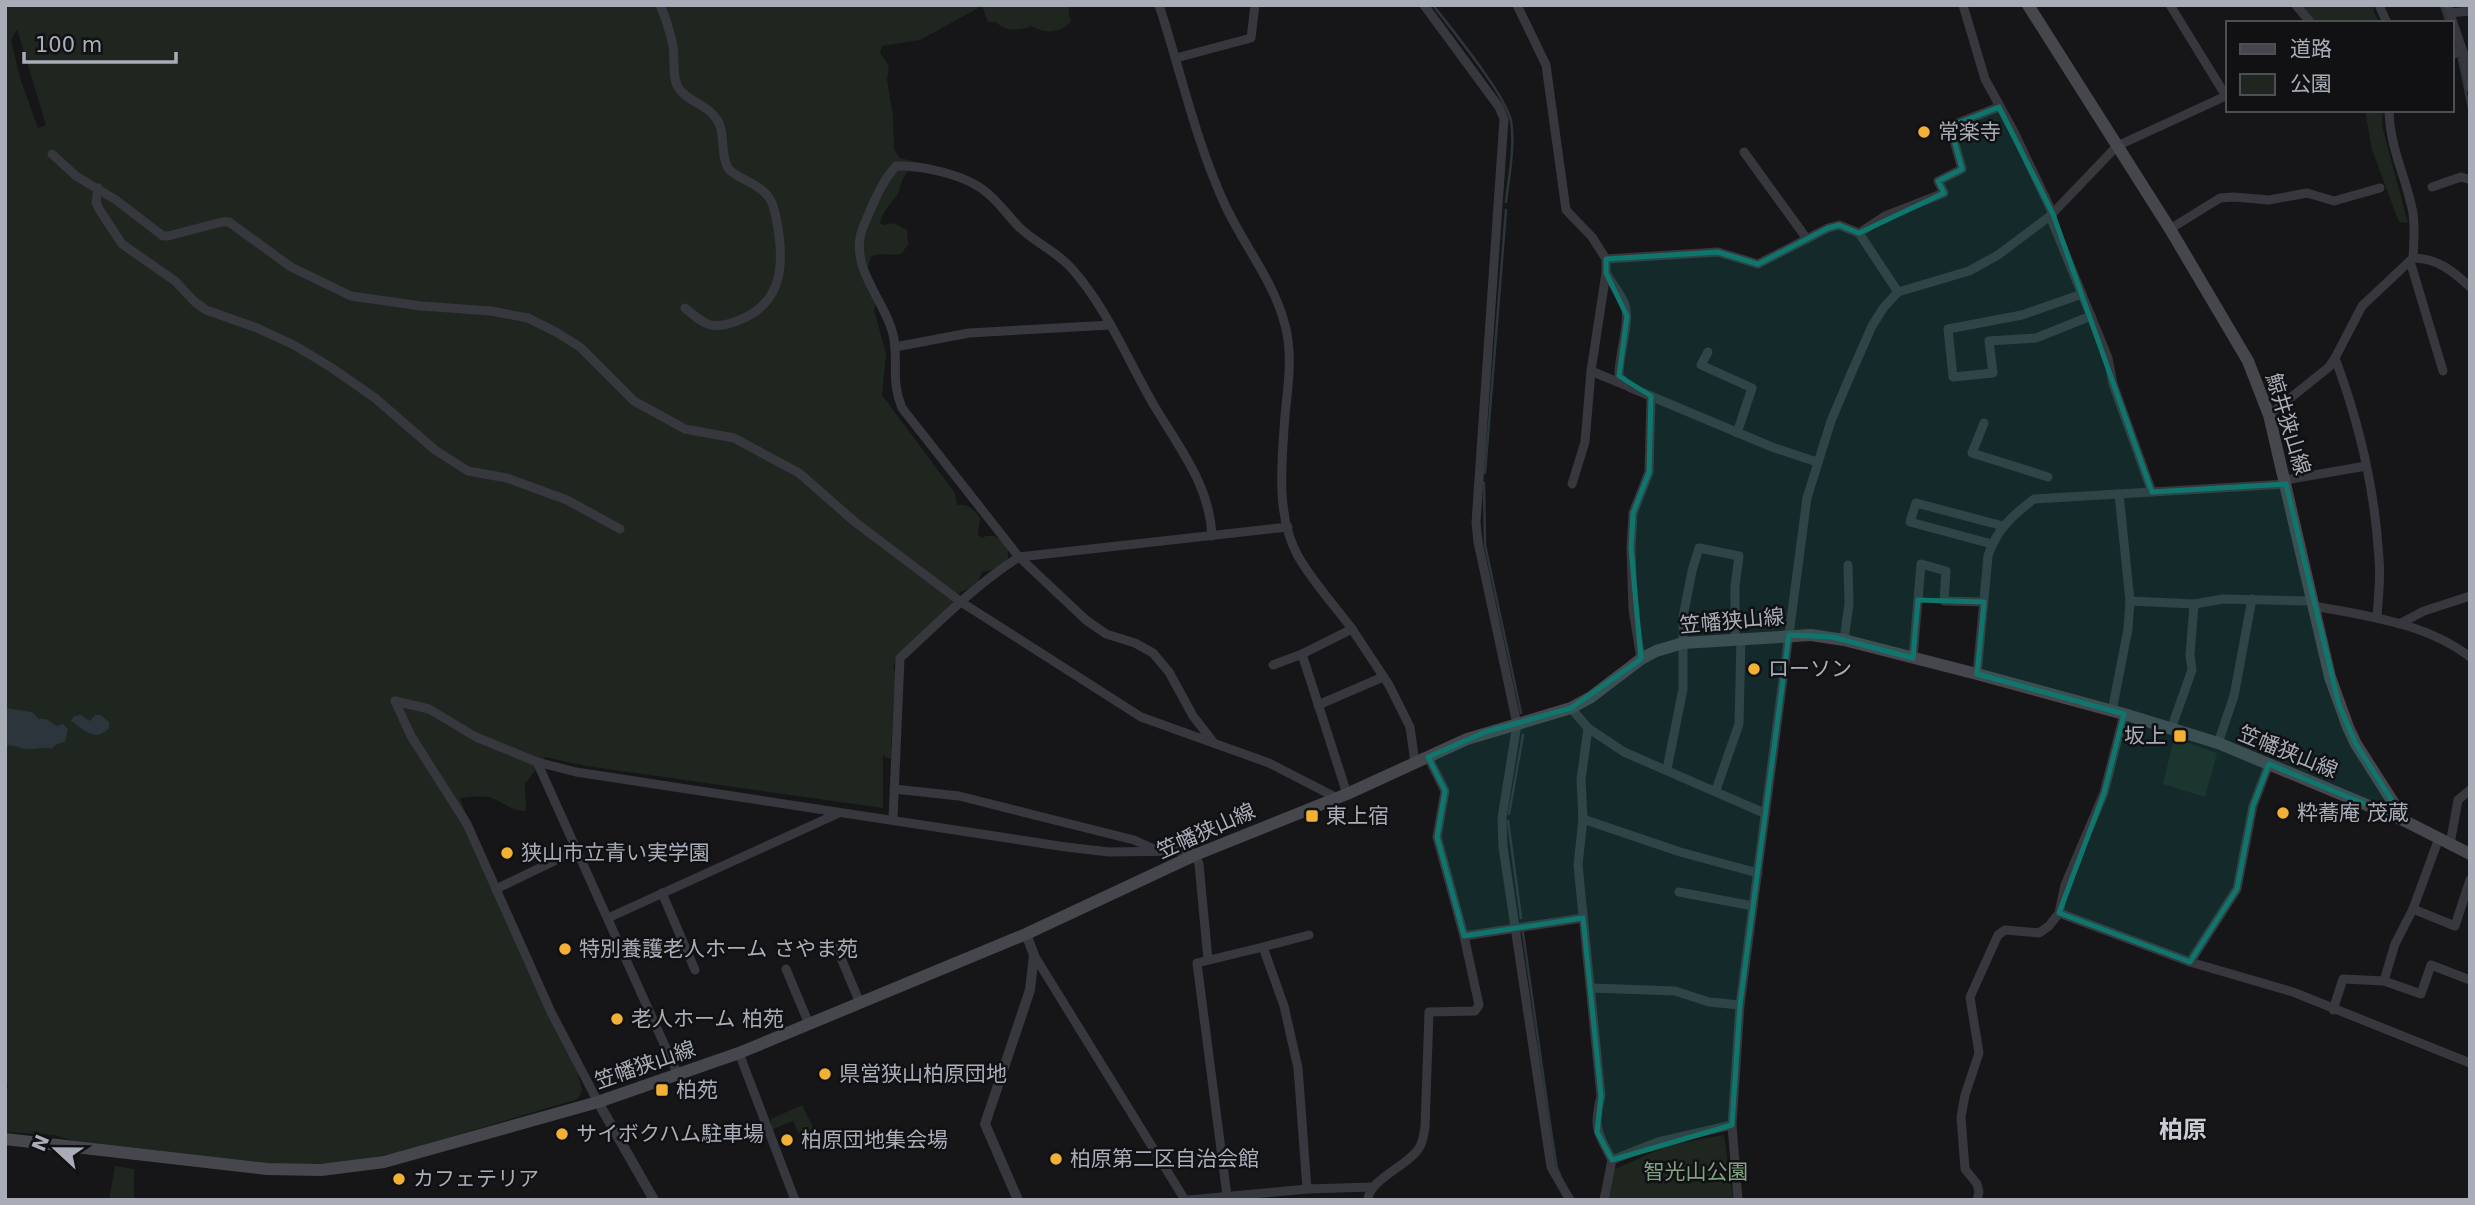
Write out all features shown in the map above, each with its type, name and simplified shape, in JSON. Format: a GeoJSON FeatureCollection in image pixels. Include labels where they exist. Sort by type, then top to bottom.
{"type":"FeatureCollection","features":[{"type":"Feature","properties":{"kind":"main road","name":"鯨井狭山線"},"geometry":{"type":"LineString","coordinates":[[2028,5],[2170,229],[2248,360],[2269,415],[2330,677],[2348,727],[2405,821]]}},
{"type":"Feature","properties":{"kind":"main road","name":"笠幡狭山線"},"geometry":{"type":"LineString","coordinates":[[5,1139],[267,1169],[321,1170],[384,1163],[597,1102],[739,1053],[1026,934],[1195,855],[1342,796],[1467,739],[1571,708],[1591,697],[1641,659],[1656,651],[1683,643],[1789,635],[1844,640],[1977,674],[2218,743],[2405,821]]}},
{"type":"Feature","properties":{"kind":"main road"},"geometry":{"type":"LineString","coordinates":[[2405,821],[2470,854]]}},
{"type":"Feature","properties":{"kind":"street"},"geometry":{"type":"LineString","coordinates":[[660,5],[674,48],[675,81],[682,93],[706,107],[718,121],[727,167],[734,174],[751,181],[769,198],[777,222],[782,264],[774,291],[761,306],[742,319],[712,327],[685,308]]}},
{"type":"Feature","properties":{"kind":"street"},"geometry":{"type":"LineString","coordinates":[[1159,5],[1202,148],[1226,207],[1273,292],[1286,327],[1289,363],[1282,460],[1283,498],[1288,527],[1298,556],[1352,629],[1383,677],[1410,727],[1415,764]]}},
{"type":"Feature","properties":{"kind":"street"},"geometry":{"type":"LineString","coordinates":[[1176,58],[1251,38],[1255,5]]}},
{"type":"Feature","properties":{"kind":"street"},"geometry":{"type":"LineString","coordinates":[[1424,5],[1499,107],[1504,119],[1476,523],[1517,724],[1502,818],[1514,928],[1551,1167],[1570,1200]]}},
{"type":"Feature","properties":{"kind":"street"},"geometry":{"type":"LineString","coordinates":[[1517,5],[1546,65],[1566,210],[1592,237],[1606,259],[1591,371],[1585,442],[1573,484]]}},
{"type":"Feature","properties":{"kind":"street"},"geometry":{"type":"LineString","coordinates":[[1963,5],[1985,79],[2014,132],[2052,215],[2108,358],[2113,384],[2152,492]]}},
{"type":"Feature","properties":{"kind":"street"},"geometry":{"type":"LineString","coordinates":[[2170,5],[2226,93]]}},
{"type":"Feature","properties":{"kind":"street"},"geometry":{"type":"LineString","coordinates":[[2295,5],[2309,21]]}},
{"type":"Feature","properties":{"kind":"street"},"geometry":{"type":"LineString","coordinates":[[2379,5],[2386,21]]}},
{"type":"Feature","properties":{"kind":"street"},"geometry":{"type":"LineString","coordinates":[[2449,9],[2470,10]]}},
{"type":"Feature","properties":{"kind":"street"},"geometry":{"type":"LineString","coordinates":[[2454,24],[2468,64],[2470,88]]}},
{"type":"Feature","properties":{"kind":"street"},"geometry":{"type":"LineString","coordinates":[[2454,54],[2463,52]]}},
{"type":"Feature","properties":{"kind":"street"},"geometry":{"type":"LineString","coordinates":[[1738,1200],[1732,1125],[1740,1005],[1807,498],[1831,421],[1872,326],[1884,307],[1899,292],[1969,271],[1998,255],[2052,215],[2117,146],[2226,95]]}},
{"type":"Feature","properties":{"kind":"street"},"geometry":{"type":"LineString","coordinates":[[1859,233],[1885,216],[1944,193],[1938,181],[1962,169],[1950,126],[1999,107]]}},
{"type":"Feature","properties":{"kind":"street"},"geometry":{"type":"LineString","coordinates":[[2389,112],[2390,138],[2412,212],[2415,232],[2412,259],[2442,371]]}},
{"type":"Feature","properties":{"kind":"street"},"geometry":{"type":"LineString","coordinates":[[1744,152],[1807,239]]}},
{"type":"Feature","properties":{"kind":"street"},"geometry":{"type":"LineString","coordinates":[[52,154],[76,176],[98,188],[163,236],[229,222],[291,267],[351,296],[421,306],[491,311],[528,318],[580,347],[634,401],[685,429],[734,438],[799,473],[855,522],[961,602],[1141,717],[1269,763],[1342,796]]}},
{"type":"Feature","properties":{"kind":"street"},"geometry":{"type":"LineString","coordinates":[[1212,536],[1209,506],[1198,476],[1111,325],[1074,270],[1055,251],[1021,229],[974,183],[905,165],[896,166],[877,195],[860,236],[859,250],[865,271],[888,320],[894,347],[894,391],[902,408],[1019,557],[1086,620],[1105,634],[1135,643],[1153,653],[1169,672],[1193,716],[1214,743]]}},
{"type":"Feature","properties":{"kind":"street"},"geometry":{"type":"LineString","coordinates":[[2432,187],[2461,177],[2469,182]]}},
{"type":"Feature","properties":{"kind":"street"},"geometry":{"type":"LineString","coordinates":[[98,188],[96,202],[122,244],[175,281],[206,310],[257,328],[294,345],[332,368],[375,398],[435,450],[468,471],[507,478],[567,500],[620,529]]}},
{"type":"Feature","properties":{"kind":"street"},"geometry":{"type":"LineString","coordinates":[[2170,229],[2220,198],[2269,200],[2307,193],[2334,201],[2380,188]]}},
{"type":"Feature","properties":{"kind":"street"},"geometry":{"type":"LineString","coordinates":[[1606,259],[1718,252],[1758,264],[1839,225],[1859,233],[1899,292]]}},
{"type":"Feature","properties":{"kind":"street"},"geometry":{"type":"LineString","coordinates":[[2269,415],[2320,374],[2335,358],[2362,306],[2412,259],[2424,258],[2440,263],[2470,287]]}},
{"type":"Feature","properties":{"kind":"street"},"geometry":{"type":"LineString","coordinates":[[1606,273],[1625,304],[1627,316],[1620,352],[1619,376],[1629,387]]}},
{"type":"Feature","properties":{"kind":"street"},"geometry":{"type":"LineString","coordinates":[[2082,294],[2022,316],[1948,329],[1953,377],[1993,373],[1989,341],[2036,338],[2091,316]]}},
{"type":"Feature","properties":{"kind":"street"},"geometry":{"type":"LineString","coordinates":[[894,347],[969,333],[1111,325]]}},
{"type":"Feature","properties":{"kind":"street"},"geometry":{"type":"LineString","coordinates":[[1708,352],[1701,365],[1752,388],[1737,433]]}},
{"type":"Feature","properties":{"kind":"street"},"geometry":{"type":"LineString","coordinates":[[2335,358],[2359,430],[2366,466],[2379,560],[2377,618]]}},
{"type":"Feature","properties":{"kind":"street"},"geometry":{"type":"LineString","coordinates":[[1591,371],[1737,433],[1818,461]]}},
{"type":"Feature","properties":{"kind":"street"},"geometry":{"type":"LineString","coordinates":[[1641,659],[1633,609],[1630,564],[1633,513],[1649,472],[1651,396]]}},
{"type":"Feature","properties":{"kind":"street"},"geometry":{"type":"LineString","coordinates":[[1984,423],[1972,453],[2048,477]]}},
{"type":"Feature","properties":{"kind":"street"},"geometry":{"type":"LineString","coordinates":[[1977,674],[1988,556],[2003,526],[2034,499],[2285,482],[2366,466]]}},
{"type":"Feature","properties":{"kind":"street"},"geometry":{"type":"LineString","coordinates":[[1976,1200],[1979,1192],[1977,1184],[1965,1169],[1961,1116],[1979,1053],[1970,998],[1998,934],[2005,930],[2039,933],[2049,926],[2059,913],[2065,885],[2104,793],[2118,713],[2130,601],[2119,494]]}},
{"type":"Feature","properties":{"kind":"street"},"geometry":{"type":"LineString","coordinates":[[1992,544],[1910,522],[1916,503],[2003,526]]}},
{"type":"Feature","properties":{"kind":"street"},"geometry":{"type":"LineString","coordinates":[[892,819],[900,658],[961,602],[1019,557],[1288,527]]}},
{"type":"Feature","properties":{"kind":"street"},"geometry":{"type":"LineString","coordinates":[[1667,769],[1683,689],[1683,617],[1699,548],[1739,556],[1735,586],[1739,724],[1716,790]]}},
{"type":"Feature","properties":{"kind":"street"},"geometry":{"type":"LineString","coordinates":[[1913,658],[1921,564],[1946,571],[1944,601],[1984,602]]}},
{"type":"Feature","properties":{"kind":"street"},"geometry":{"type":"LineString","coordinates":[[1844,640],[1849,604],[1848,565]]}},
{"type":"Feature","properties":{"kind":"street"},"geometry":{"type":"LineString","coordinates":[[2399,624],[2424,611],[2470,596]]}},
{"type":"Feature","properties":{"kind":"street"},"geometry":{"type":"LineString","coordinates":[[2130,601],[2194,604],[2223,598],[2313,603],[2399,624],[2446,641],[2470,657]]}},
{"type":"Feature","properties":{"kind":"street"},"geometry":{"type":"LineString","coordinates":[[2218,743],[2234,696],[2252,599]]}},
{"type":"Feature","properties":{"kind":"street"},"geometry":{"type":"LineString","coordinates":[[2171,729],[2192,670],[2190,655],[2194,604]]}},
{"type":"Feature","properties":{"kind":"street"},"geometry":{"type":"LineString","coordinates":[[1273,665],[1352,629]]}},
{"type":"Feature","properties":{"kind":"street"},"geometry":{"type":"LineString","coordinates":[[1302,653],[1342,796]]}},
{"type":"Feature","properties":{"kind":"street"},"geometry":{"type":"LineString","coordinates":[[1318,705],[1383,677]]}},
{"type":"Feature","properties":{"kind":"street"},"geometry":{"type":"LineString","coordinates":[[654,1200],[597,1102],[551,1012],[467,824],[411,736],[395,701],[429,709],[476,737],[537,762],[576,772],[1066,847],[1109,852],[1178,850],[1195,855],[1199,864],[1208,960]]}},
{"type":"Feature","properties":{"kind":"street"},"geometry":{"type":"LineString","coordinates":[[1571,708],[1588,728],[1623,752],[1765,813]]}},
{"type":"Feature","properties":{"kind":"street"},"geometry":{"type":"LineString","coordinates":[[1588,728],[1581,780],[1583,819],[1578,865],[1601,1096],[1596,1119],[1597,1132],[1612,1160],[1604,1200]]}},
{"type":"Feature","properties":{"kind":"street"},"geometry":{"type":"LineString","coordinates":[[1368,1200],[1372,1187],[1418,1150],[1422,1141],[1425,1126],[1429,1012],[1475,1011],[1479,1005],[1464,936],[1437,837],[1445,792],[1428,757]]}},
{"type":"Feature","properties":{"kind":"street"},"geometry":{"type":"LineString","coordinates":[[537,762],[678,1075]]}},
{"type":"Feature","properties":{"kind":"street"},"geometry":{"type":"LineString","coordinates":[[2190,962],[2237,889],[2252,806],[2269,764]]}},
{"type":"Feature","properties":{"kind":"street"},"geometry":{"type":"LineString","coordinates":[[894,789],[959,796],[1133,840],[1159,851]]}},
{"type":"Feature","properties":{"kind":"street"},"geometry":{"type":"LineString","coordinates":[[2384,981],[2395,944],[2445,841],[2458,800],[2470,790]]}},
{"type":"Feature","properties":{"kind":"street"},"geometry":{"type":"LineString","coordinates":[[608,918],[839,813]]}},
{"type":"Feature","properties":{"kind":"street"},"geometry":{"type":"LineString","coordinates":[[1583,819],[1680,852],[1758,873]]}},
{"type":"Feature","properties":{"kind":"street"},"geometry":{"type":"LineString","coordinates":[[496,888],[578,850]]}},
{"type":"Feature","properties":{"kind":"street"},"geometry":{"type":"LineString","coordinates":[[2413,909],[2455,926],[2470,880]]}},
{"type":"Feature","properties":{"kind":"street"},"geometry":{"type":"LineString","coordinates":[[1679,891],[1754,905]]}},
{"type":"Feature","properties":{"kind":"street"},"geometry":{"type":"LineString","coordinates":[[662,893],[695,970]]}},
{"type":"Feature","properties":{"kind":"street"},"geometry":{"type":"LineString","coordinates":[[2059,913],[2190,962],[2293,992],[2470,1063]]}},
{"type":"Feature","properties":{"kind":"street"},"geometry":{"type":"LineString","coordinates":[[1464,936],[1583,918]]}},
{"type":"Feature","properties":{"kind":"street"},"geometry":{"type":"LineString","coordinates":[[1026,934],[1034,956],[1190,1200],[1307,1189],[1372,1187]]}},
{"type":"Feature","properties":{"kind":"street"},"geometry":{"type":"LineString","coordinates":[[1227,1195],[1197,963],[1309,935]]}},
{"type":"Feature","properties":{"kind":"street"},"geometry":{"type":"LineString","coordinates":[[835,944],[860,1003]]}},
{"type":"Feature","properties":{"kind":"street"},"geometry":{"type":"LineString","coordinates":[[1263,947],[1284,1006],[1298,1068],[1307,1189]]}},
{"type":"Feature","properties":{"kind":"street"},"geometry":{"type":"LineString","coordinates":[[1018,1200],[985,1124],[1030,990],[1034,956]]}},
{"type":"Feature","properties":{"kind":"street"},"geometry":{"type":"LineString","coordinates":[[2333,1010],[2343,979],[2384,981],[2421,994],[2431,965],[2470,981]]}},
{"type":"Feature","properties":{"kind":"street"},"geometry":{"type":"LineString","coordinates":[[786,969],[809,1024]]}},
{"type":"Feature","properties":{"kind":"street"},"geometry":{"type":"LineString","coordinates":[[1591,988],[1675,991],[1709,1002],[1740,1005]]}},
{"type":"Feature","properties":{"kind":"street"},"geometry":{"type":"LineString","coordinates":[[739,1053],[795,1200]]}},
{"type":"Feature","properties":{"kind":"street"},"geometry":{"type":"LineString","coordinates":[[1612,1160],[1658,1142],[1732,1125]]}},
{"type":"Feature","properties":{"kind":"highlighted area"},"geometry":{"type":"Polygon","coordinates":[[[1999,107],[2053,214],[2152,492],[2286,484],[2339,705],[2356,744],[2405,821],[2269,764],[2253,806],[2237,889],[2190,962],[2059,913],[2104,793],[2124,714],[1977,674],[1984,602],[1918,600],[1913,658],[1832,637],[1789,635],[1740,1005],[1732,1125],[1612,1160],[1597,1132],[1601,1096],[1583,918],[1464,936],[1437,837],[1445,791],[1428,757],[1485,732],[1571,708],[1641,659],[1631,548],[1633,513],[1649,472],[1651,396],[1619,376],[1627,316],[1606,273],[1606,259],[1718,252],[1758,264],[1828,228],[1839,225],[1859,233],[1944,193],[1938,181],[1962,169],[1950,126],[1999,107]]]}},
{"type":"Feature","properties":{"kind":"green space"},"geometry":{"type":"Polygon","coordinates":[[[5,5],[1072,5],[1068,10],[1071,21],[1058,30],[1047,31],[1031,26],[1017,30],[1008,29],[996,22],[988,22],[982,6],[920,40],[882,46],[880,53],[889,66],[887,80],[893,116],[894,149],[900,158],[920,163],[919,172],[908,171],[905,175],[897,195],[884,212],[880,223],[894,223],[907,230],[908,245],[901,254],[871,257],[865,276],[876,303],[874,309],[886,354],[882,395],[955,493],[957,505],[970,508],[980,518],[978,535],[981,538],[997,538],[1008,550],[1008,561],[998,568],[982,572],[976,586],[960,592],[945,612],[907,646],[893,667],[892,757],[889,759],[883,755],[883,808],[586,766],[545,757],[525,784],[526,811],[489,797],[460,798],[524,963],[574,1059],[582,1090],[578,1099],[396,1153],[340,1163],[277,1165],[77,1142],[55,1135],[5,1132],[5,1094],[8,1086],[5,1085],[5,5]],[[17,29],[11,40],[20,78],[38,128],[46,125],[17,29]]]}},
{"type":"Feature","properties":{"kind":"green space"},"geometry":{"type":"Polygon","coordinates":[[[2301,5],[2373,5],[2378,21],[2315,21],[2301,5]]]}},
{"type":"Feature","properties":{"kind":"green space"},"geometry":{"type":"Polygon","coordinates":[[[2365,112],[2383,112],[2382,126],[2408,223],[2399,222],[2372,150],[2365,112]]]}},
{"type":"Feature","properties":{"kind":"green space"},"geometry":{"type":"Polygon","coordinates":[[[2174,738],[2217,753],[2205,797],[2163,784],[2174,738]]]}},
{"type":"Feature","properties":{"kind":"green space"},"geometry":{"type":"Polygon","coordinates":[[[802,1105],[815,1131],[813,1136],[803,1142],[793,1121],[771,1130],[771,1119],[802,1105]]]}},
{"type":"Feature","properties":{"kind":"green space","name":"智光山公園"},"geometry":{"type":"Polygon","coordinates":[[[1724,1135],[1733,1200],[1606,1200],[1613,1170],[1669,1145],[1724,1135]]]}},
{"type":"Feature","properties":{"kind":"green space"},"geometry":{"type":"Polygon","coordinates":[[[115,1166],[134,1169],[134,1200],[109,1200],[115,1166]]]}},
{"type":"Feature","properties":{"kind":"shaded area"},"geometry":{"type":"Polygon","coordinates":[[[5,708],[32,712],[39,719],[46,719],[57,726],[63,724],[68,729],[65,742],[51,749],[5,746],[5,708]]]}},
{"type":"Feature","properties":{"kind":"shaded area"},"geometry":{"type":"Polygon","coordinates":[[[81,715],[90,721],[95,715],[100,715],[109,722],[109,728],[99,734],[90,734],[71,721],[74,716],[81,715]]]}},
{"type":"Feature","properties":{"kind":"waterway"},"geometry":{"type":"LineString","coordinates":[[1433,5],[1477,62],[1507,109],[1512,141],[1506,202]]}},
{"type":"Feature","properties":{"kind":"waterway"},"geometry":{"type":"LineString","coordinates":[[2441,5],[2446,21]]}},
{"type":"Feature","properties":{"kind":"waterway"},"geometry":{"type":"LineString","coordinates":[[2454,44],[2456,49]]}},
{"type":"Feature","properties":{"kind":"waterway"},"geometry":{"type":"LineString","coordinates":[[2459,59],[2470,113]]}},
{"type":"Feature","properties":{"kind":"waterway"},"geometry":{"type":"LineString","coordinates":[[1485,473],[1506,210]]}},
{"type":"Feature","properties":{"kind":"waterway"},"geometry":{"type":"LineString","coordinates":[[1484,483],[1485,545],[1521,713]]}},
{"type":"Feature","properties":{"kind":"waterway"},"geometry":{"type":"LineString","coordinates":[[1509,814],[1523,735]]}},
{"type":"Feature","properties":{"kind":"waterway"},"geometry":{"type":"LineString","coordinates":[[1508,821],[1521,918]]}},
{"type":"Feature","properties":{"kind":"waterway"},"geometry":{"type":"LineString","coordinates":[[1523,933],[1551,1131],[1560,1175]]}},
{"type":"Feature","properties":{"kind":"place","name":"常楽寺"},"geometry":{"type":"Point","coordinates":[1924,132]}},
{"type":"Feature","properties":{"kind":"place","name":"ローソン"},"geometry":{"type":"Point","coordinates":[1754,669]}},
{"type":"Feature","properties":{"kind":"place","name":"坂上"},"geometry":{"type":"Point","coordinates":[2180,736]}},
{"type":"Feature","properties":{"kind":"place","name":"粋蕎庵 茂蔵"},"geometry":{"type":"Point","coordinates":[2283,813]}},
{"type":"Feature","properties":{"kind":"place","name":"東上宿"},"geometry":{"type":"Point","coordinates":[1312,816]}},
{"type":"Feature","properties":{"kind":"place","name":"狭山市立青い実学園"},"geometry":{"type":"Point","coordinates":[507,853]}},
{"type":"Feature","properties":{"kind":"place","name":"特別養護老人ホーム さやま苑"},"geometry":{"type":"Point","coordinates":[565,949]}},
{"type":"Feature","properties":{"kind":"place","name":"老人ホーム 柏苑"},"geometry":{"type":"Point","coordinates":[617,1019]}},
{"type":"Feature","properties":{"kind":"place","name":"県営狭山柏原団地"},"geometry":{"type":"Point","coordinates":[825,1074]}},
{"type":"Feature","properties":{"kind":"place","name":"柏苑"},"geometry":{"type":"Point","coordinates":[662,1090]}},
{"type":"Feature","properties":{"kind":"place","name":"サイボクハム駐車場"},"geometry":{"type":"Point","coordinates":[562,1134]}},
{"type":"Feature","properties":{"kind":"place","name":"柏原団地集会場"},"geometry":{"type":"Point","coordinates":[787,1140]}},
{"type":"Feature","properties":{"kind":"place","name":"柏原第二区自治会館"},"geometry":{"type":"Point","coordinates":[1056,1159]}},
{"type":"Feature","properties":{"kind":"place","name":"カフェテリア"},"geometry":{"type":"Point","coordinates":[399,1179]}},
{"type":"Feature","properties":{"kind":"district","name":"柏原"},"geometry":{"type":"Point","coordinates":[2183,1130]}}]}
